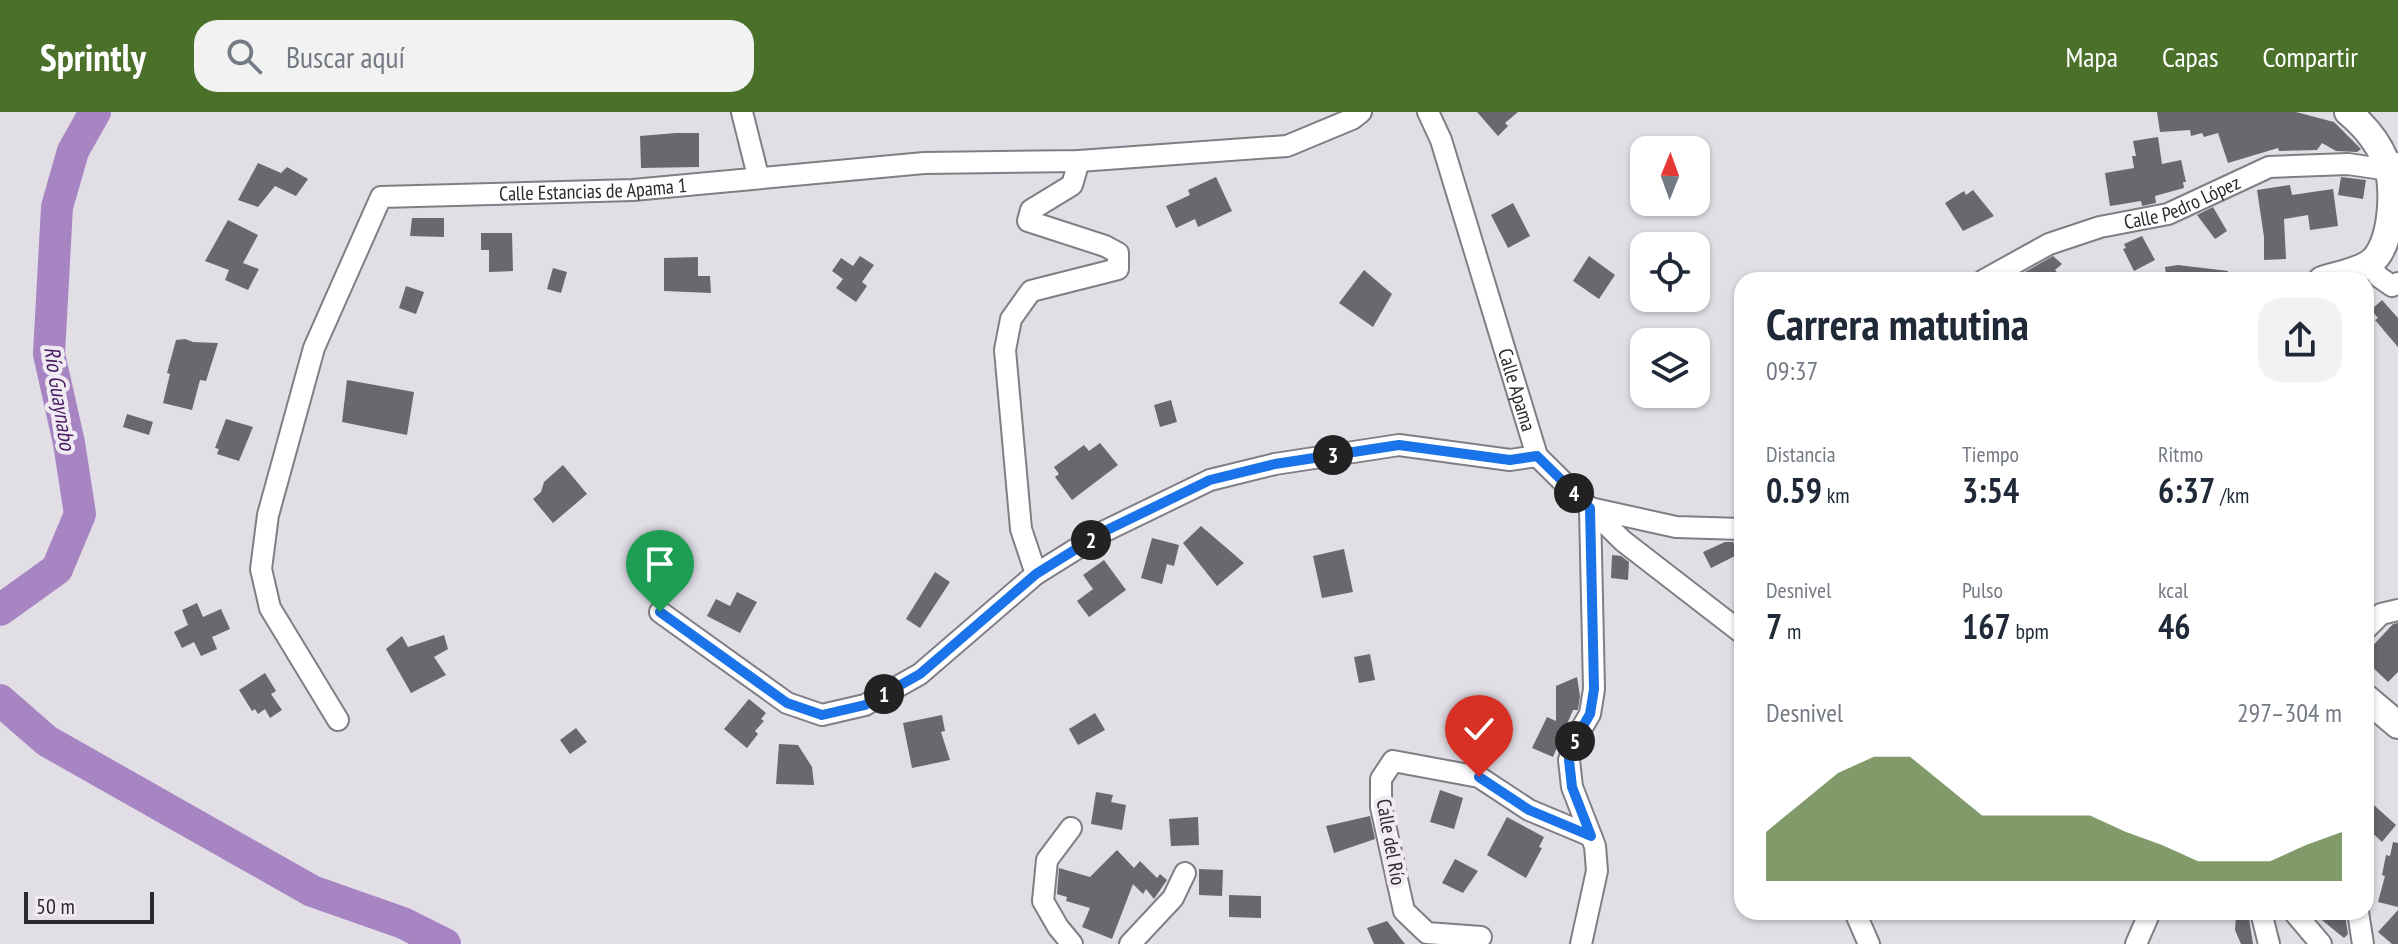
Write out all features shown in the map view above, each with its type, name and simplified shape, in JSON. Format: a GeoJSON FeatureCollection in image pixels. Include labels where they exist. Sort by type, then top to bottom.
{"type":"FeatureCollection","features":[{"type":"Feature","properties":{"kind":"street"},"geometry":{"type":"LineString","coordinates":[[742,112],[758,176]]}},
{"type":"Feature","properties":{"kind":"street","name":"Calle Estancias de Apama 1"},"geometry":{"type":"LineString","coordinates":[[338,720],[270,608],[261,569],[268,515],[314,348],[381,197],[633,190],[924,163],[1079,161],[1287,146],[1352,119],[1361,112]]}},
{"type":"Feature","properties":{"kind":"street","name":"Calle Apama"},"geometry":{"type":"LineString","coordinates":[[1428,112],[1441,140],[1537,456],[1623,541],[1734,627]]}},
{"type":"Feature","properties":{"kind":"street"},"geometry":{"type":"LineString","coordinates":[[2346,272],[2369,264],[2379,254],[2387,235],[2393,166],[2363,124],[2348,112]]}},
{"type":"Feature","properties":{"kind":"street"},"geometry":{"type":"LineString","coordinates":[[1036,574],[1021,529],[1005,350],[1011,319],[1031,291],[1118,269],[1118,253],[1105,246],[1028,221],[1031,210],[1072,185],[1079,161]]}},
{"type":"Feature","properties":{"kind":"street","name":"Calle Pedro López"},"geometry":{"type":"LineString","coordinates":[[1998,272],[2049,244],[2100,227],[2168,214],[2269,167],[2393,166]]}},
{"type":"Feature","properties":{"kind":"street"},"geometry":{"type":"LineString","coordinates":[[2369,264],[2379,277],[2392,286],[2398,283]]}},
{"type":"Feature","properties":{"kind":"street"},"geometry":{"type":"LineString","coordinates":[[660,612],[787,703],[822,715],[865,705],[920,674],[1036,574],[1105,531],[1210,480],[1262,467],[1399,445],[1510,460],[1537,456]]}},
{"type":"Feature","properties":{"kind":"street"},"geometry":{"type":"LineString","coordinates":[[1581,944],[1597,871],[1591,836],[1572,787],[1569,760],[1576,738],[1590,714],[1594,689],[1590,508],[1676,527],[1734,529]]}},
{"type":"Feature","properties":{"kind":"street"},"geometry":{"type":"LineString","coordinates":[[2374,621],[2381,614],[2398,610]]}},
{"type":"Feature","properties":{"kind":"street"},"geometry":{"type":"LineString","coordinates":[[2374,705],[2398,725]]}},
{"type":"Feature","properties":{"kind":"street","name":"Calle del Río"},"geometry":{"type":"LineString","coordinates":[[1481,937],[1427,933],[1404,911],[1381,807],[1381,779],[1393,761],[1479,777],[1529,810],[1591,836]]}},
{"type":"Feature","properties":{"kind":"street"},"geometry":{"type":"LineString","coordinates":[[1071,828],[1047,860],[1043,901],[1072,944]]}},
{"type":"Feature","properties":{"kind":"street"},"geometry":{"type":"LineString","coordinates":[[1130,944],[1173,898],[1185,873]]}},
{"type":"Feature","properties":{"kind":"street"},"geometry":{"type":"LineString","coordinates":[[1858,920],[1869,944]]}},
{"type":"Feature","properties":{"kind":"street"},"geometry":{"type":"LineString","coordinates":[[2136,944],[2146,920]]}},
{"type":"Feature","properties":{"kind":"street"},"geometry":{"type":"LineString","coordinates":[[2263,920],[2269,944]]}},
{"type":"Feature","properties":{"kind":"street"},"geometry":{"type":"LineString","coordinates":[[2301,920],[2321,944]]}},
{"type":"Feature","properties":{"kind":"street"},"geometry":{"type":"LineString","coordinates":[[2359,920],[2363,944]]}},
{"type":"Feature","properties":{"kind":"building"},"geometry":{"type":"Polygon","coordinates":[[[1477,112],[1518,112],[1505,123],[1508,126],[1498,136],[1477,112]]]}},
{"type":"Feature","properties":{"kind":"building"},"geometry":{"type":"Polygon","coordinates":[[[2157,112],[2296,112],[2334,122],[2361,149],[2357,152],[2336,151],[2322,143],[2317,150],[2279,151],[2278,148],[2228,163],[2218,133],[2204,137],[2202,133],[2191,136],[2190,130],[2160,132],[2157,112]]]}},
{"type":"Feature","properties":{"kind":"building"},"geometry":{"type":"Polygon","coordinates":[[[699,133],[699,167],[641,168],[640,136],[699,133]]]}},
{"type":"Feature","properties":{"kind":"building"},"geometry":{"type":"Polygon","coordinates":[[[2158,137],[2162,164],[2181,160],[2186,182],[2183,182],[2184,188],[2155,196],[2156,203],[2142,206],[2141,201],[2110,206],[2105,173],[2134,168],[2132,156],[2136,156],[2133,141],[2158,137]]]}},
{"type":"Feature","properties":{"kind":"building"},"geometry":{"type":"Polygon","coordinates":[[[258,163],[281,173],[287,167],[308,179],[296,196],[275,186],[258,207],[238,200],[258,163]]]}},
{"type":"Feature","properties":{"kind":"building"},"geometry":{"type":"Polygon","coordinates":[[[1216,177],[1232,211],[1198,227],[1195,219],[1176,228],[1166,206],[1190,195],[1188,190],[1216,177]]]}},
{"type":"Feature","properties":{"kind":"building"},"geometry":{"type":"Polygon","coordinates":[[[2341,177],[2366,180],[2363,199],[2338,195],[2341,177]]]}},
{"type":"Feature","properties":{"kind":"building"},"geometry":{"type":"Polygon","coordinates":[[[2290,185],[2292,195],[2333,189],[2338,226],[2310,230],[2308,215],[2284,219],[2286,259],[2264,260],[2257,190],[2290,185]]]}},
{"type":"Feature","properties":{"kind":"building"},"geometry":{"type":"Polygon","coordinates":[[[1973,190],[1994,216],[1963,231],[1945,203],[1964,191],[1966,195],[1973,190]]]}},
{"type":"Feature","properties":{"kind":"building"},"geometry":{"type":"Polygon","coordinates":[[[1513,203],[1530,236],[1508,248],[1491,215],[1513,203]]]}},
{"type":"Feature","properties":{"kind":"building"},"geometry":{"type":"Polygon","coordinates":[[[2213,207],[2227,231],[2215,239],[2197,215],[2213,207]]]}},
{"type":"Feature","properties":{"kind":"building"},"geometry":{"type":"Polygon","coordinates":[[[412,218],[444,218],[444,237],[410,236],[412,218]]]}},
{"type":"Feature","properties":{"kind":"building"},"geometry":{"type":"Polygon","coordinates":[[[228,220],[258,235],[243,263],[259,269],[248,290],[225,280],[229,270],[205,261],[228,220]]]}},
{"type":"Feature","properties":{"kind":"building"},"geometry":{"type":"Polygon","coordinates":[[[481,233],[512,233],[513,271],[489,272],[489,250],[481,250],[481,233]]]}},
{"type":"Feature","properties":{"kind":"building"},"geometry":{"type":"Polygon","coordinates":[[[2142,236],[2155,260],[2134,271],[2123,249],[2126,248],[2124,244],[2142,236]]]}},
{"type":"Feature","properties":{"kind":"building"},"geometry":{"type":"Polygon","coordinates":[[[860,256],[874,265],[862,282],[867,286],[856,302],[836,288],[843,279],[832,271],[841,258],[853,266],[860,256]]]}},
{"type":"Feature","properties":{"kind":"building"},"geometry":{"type":"Polygon","coordinates":[[[1589,256],[1615,275],[1599,299],[1573,281],[1589,256]]]}},
{"type":"Feature","properties":{"kind":"building"},"geometry":{"type":"Polygon","coordinates":[[[2053,256],[2062,264],[2055,270],[2057,272],[2025,272],[2053,256]]]}},
{"type":"Feature","properties":{"kind":"building"},"geometry":{"type":"Polygon","coordinates":[[[698,257],[698,276],[710,276],[711,293],[664,291],[664,258],[698,257]]]}},
{"type":"Feature","properties":{"kind":"building"},"geometry":{"type":"Polygon","coordinates":[[[2178,265],[2228,272],[2166,272],[2165,267],[2178,265]]]}},
{"type":"Feature","properties":{"kind":"building"},"geometry":{"type":"Polygon","coordinates":[[[553,268],[567,272],[561,293],[547,289],[553,268]]]}},
{"type":"Feature","properties":{"kind":"building"},"geometry":{"type":"Polygon","coordinates":[[[1364,270],[1392,294],[1373,327],[1339,303],[1364,270]]]}},
{"type":"Feature","properties":{"kind":"building"},"geometry":{"type":"Polygon","coordinates":[[[406,286],[424,292],[416,314],[399,308],[406,286]]]}},
{"type":"Feature","properties":{"kind":"building"},"geometry":{"type":"Polygon","coordinates":[[[2382,300],[2398,318],[2398,347],[2375,320],[2378,318],[2374,307],[2382,300]]]}},
{"type":"Feature","properties":{"kind":"building"},"geometry":{"type":"Polygon","coordinates":[[[176,340],[218,343],[206,381],[200,380],[192,410],[163,403],[176,340]]]}},
{"type":"Feature","properties":{"kind":"building"},"geometry":{"type":"Polygon","coordinates":[[[347,380],[414,392],[407,435],[342,422],[347,380]]]}},
{"type":"Feature","properties":{"kind":"building"},"geometry":{"type":"Polygon","coordinates":[[[1171,400],[1177,422],[1160,427],[1154,405],[1171,400]]]}},
{"type":"Feature","properties":{"kind":"building"},"geometry":{"type":"Polygon","coordinates":[[[127,414],[153,422],[149,435],[123,427],[127,414]]]}},
{"type":"Feature","properties":{"kind":"building"},"geometry":{"type":"Polygon","coordinates":[[[226,419],[253,427],[239,461],[217,454],[219,449],[215,448],[226,419]]]}},
{"type":"Feature","properties":{"kind":"building"},"geometry":{"type":"Polygon","coordinates":[[[1100,443],[1118,465],[1072,500],[1055,477],[1059,474],[1054,467],[1084,445],[1089,451],[1100,443]]]}},
{"type":"Feature","properties":{"kind":"building"},"geometry":{"type":"Polygon","coordinates":[[[563,465],[587,494],[553,523],[533,499],[541,492],[544,482],[563,465]]]}},
{"type":"Feature","properties":{"kind":"building"},"geometry":{"type":"Polygon","coordinates":[[[1201,526],[1244,563],[1217,586],[1183,543],[1201,526]]]}},
{"type":"Feature","properties":{"kind":"building"},"geometry":{"type":"Polygon","coordinates":[[[1152,538],[1179,545],[1174,566],[1167,564],[1162,584],[1141,578],[1152,538]]]}},
{"type":"Feature","properties":{"kind":"building"},"geometry":{"type":"Polygon","coordinates":[[[1725,542],[1734,544],[1734,556],[1711,568],[1703,552],[1725,542]]]}},
{"type":"Feature","properties":{"kind":"building"},"geometry":{"type":"Polygon","coordinates":[[[1344,549],[1353,592],[1322,598],[1313,556],[1344,549]]]}},
{"type":"Feature","properties":{"kind":"building"},"geometry":{"type":"Polygon","coordinates":[[[1612,555],[1621,556],[1629,562],[1628,580],[1611,578],[1612,555]]]}},
{"type":"Feature","properties":{"kind":"building"},"geometry":{"type":"Polygon","coordinates":[[[1104,560],[1126,590],[1089,617],[1077,601],[1093,589],[1083,575],[1104,560]]]}},
{"type":"Feature","properties":{"kind":"building"},"geometry":{"type":"Polygon","coordinates":[[[935,572],[950,582],[920,628],[906,619],[935,572]]]}},
{"type":"Feature","properties":{"kind":"building"},"geometry":{"type":"Polygon","coordinates":[[[737,592],[757,602],[740,633],[707,616],[716,599],[730,606],[737,592]]]}},
{"type":"Feature","properties":{"kind":"building"},"geometry":{"type":"Polygon","coordinates":[[[197,603],[203,617],[221,609],[230,629],[212,637],[217,649],[201,656],[194,642],[182,648],[174,632],[188,625],[182,610],[197,603]]]}},
{"type":"Feature","properties":{"kind":"building"},"geometry":{"type":"Polygon","coordinates":[[[2398,623],[2398,672],[2388,682],[2374,669],[2374,644],[2393,624],[2398,623]]]}},
{"type":"Feature","properties":{"kind":"building"},"geometry":{"type":"Polygon","coordinates":[[[444,635],[448,649],[434,657],[446,675],[411,693],[386,649],[402,636],[408,647],[444,635]]]}},
{"type":"Feature","properties":{"kind":"building"},"geometry":{"type":"Polygon","coordinates":[[[1370,654],[1375,680],[1359,683],[1354,657],[1370,654]]]}},
{"type":"Feature","properties":{"kind":"building"},"geometry":{"type":"Polygon","coordinates":[[[265,673],[276,691],[271,694],[282,710],[270,718],[265,709],[258,714],[255,709],[252,711],[239,690],[265,673]]]}},
{"type":"Feature","properties":{"kind":"building"},"geometry":{"type":"Polygon","coordinates":[[[1577,677],[1580,696],[1578,710],[1573,710],[1553,757],[1532,748],[1547,717],[1556,721],[1556,686],[1577,677]]]}},
{"type":"Feature","properties":{"kind":"building"},"geometry":{"type":"Polygon","coordinates":[[[749,699],[766,713],[761,719],[764,721],[755,731],[758,734],[747,748],[724,729],[749,699]]]}},
{"type":"Feature","properties":{"kind":"building"},"geometry":{"type":"Polygon","coordinates":[[[1095,713],[1105,730],[1078,745],[1069,729],[1095,713]]]}},
{"type":"Feature","properties":{"kind":"building"},"geometry":{"type":"Polygon","coordinates":[[[942,715],[945,731],[941,732],[950,760],[912,768],[903,723],[942,715]]]}},
{"type":"Feature","properties":{"kind":"building"},"geometry":{"type":"Polygon","coordinates":[[[576,728],[587,742],[570,754],[560,740],[576,728]]]}},
{"type":"Feature","properties":{"kind":"building"},"geometry":{"type":"Polygon","coordinates":[[[779,744],[798,745],[812,767],[814,785],[776,784],[779,744]]]}},
{"type":"Feature","properties":{"kind":"building"},"geometry":{"type":"Polygon","coordinates":[[[1440,790],[1463,798],[1454,829],[1430,822],[1440,790]]]}},
{"type":"Feature","properties":{"kind":"building"},"geometry":{"type":"Polygon","coordinates":[[[1096,792],[1113,795],[1111,802],[1126,805],[1122,830],[1091,824],[1096,792]]]}},
{"type":"Feature","properties":{"kind":"building"},"geometry":{"type":"Polygon","coordinates":[[[2374,805],[2396,825],[2382,842],[2374,834],[2374,805]]]}},
{"type":"Feature","properties":{"kind":"building"},"geometry":{"type":"Polygon","coordinates":[[[1370,816],[1375,839],[1334,853],[1326,826],[1370,816]]]}},
{"type":"Feature","properties":{"kind":"building"},"geometry":{"type":"Polygon","coordinates":[[[1198,817],[1199,845],[1171,846],[1169,819],[1198,817]]]}},
{"type":"Feature","properties":{"kind":"building"},"geometry":{"type":"Polygon","coordinates":[[[1507,817],[1544,837],[1539,847],[1542,848],[1526,878],[1487,855],[1507,817]]]}},
{"type":"Feature","properties":{"kind":"building"},"geometry":{"type":"Polygon","coordinates":[[[2393,842],[2398,843],[2398,907],[2378,902],[2385,876],[2382,875],[2386,855],[2390,856],[2393,842]]]}},
{"type":"Feature","properties":{"kind":"building"},"geometry":{"type":"Polygon","coordinates":[[[1117,850],[1134,868],[1140,861],[1157,878],[1160,874],[1167,880],[1154,899],[1146,889],[1143,894],[1133,884],[1112,939],[1082,927],[1090,908],[1066,901],[1067,897],[1057,894],[1059,868],[1090,877],[1117,850]]]}},
{"type":"Feature","properties":{"kind":"building"},"geometry":{"type":"Polygon","coordinates":[[[1455,859],[1478,871],[1463,893],[1442,883],[1455,859]]]}},
{"type":"Feature","properties":{"kind":"building"},"geometry":{"type":"Polygon","coordinates":[[[1199,869],[1223,870],[1222,896],[1199,895],[1199,869]]]}},
{"type":"Feature","properties":{"kind":"building"},"geometry":{"type":"Polygon","coordinates":[[[1229,895],[1261,896],[1261,918],[1229,917],[1229,895]]]}},
{"type":"Feature","properties":{"kind":"building"},"geometry":{"type":"Polygon","coordinates":[[[2398,910],[2398,944],[2392,944],[2378,932],[2398,910]]]}},
{"type":"Feature","properties":{"kind":"building"},"geometry":{"type":"Polygon","coordinates":[[[2236,920],[2249,920],[2253,944],[2241,944],[2235,930],[2236,920]]]}},
{"type":"Feature","properties":{"kind":"building"},"geometry":{"type":"Polygon","coordinates":[[[2322,920],[2346,920],[2348,934],[2344,938],[2322,920]]]}},
{"type":"Feature","properties":{"kind":"building"},"geometry":{"type":"Polygon","coordinates":[[[1387,921],[1405,944],[1374,944],[1367,928],[1387,921]]]}},
{"type":"Feature","properties":{"kind":"waterway","name":"Río Guaynabo"},"geometry":{"type":"LineString","coordinates":[[0,610],[57,569],[80,514],[69,443],[49,354],[57,207],[73,151],[95,112]]}},
{"type":"Feature","properties":{"kind":"waterway","name":"Río Guaynabo"},"geometry":{"type":"LineString","coordinates":[[0,700],[47,741],[312,891],[403,923],[445,944]]}},
{"type":"Feature","properties":{"kind":"route"},"geometry":{"type":"LineString","coordinates":[[660,612],[787,703],[822,715],[865,705],[920,674],[1036,574],[1105,531],[1210,480],[1275,464],[1399,445],[1510,460],[1537,456],[1590,508],[1594,689],[1590,714],[1576,738],[1569,760],[1572,787],[1591,836],[1529,810],[1479,777]]}}]}
